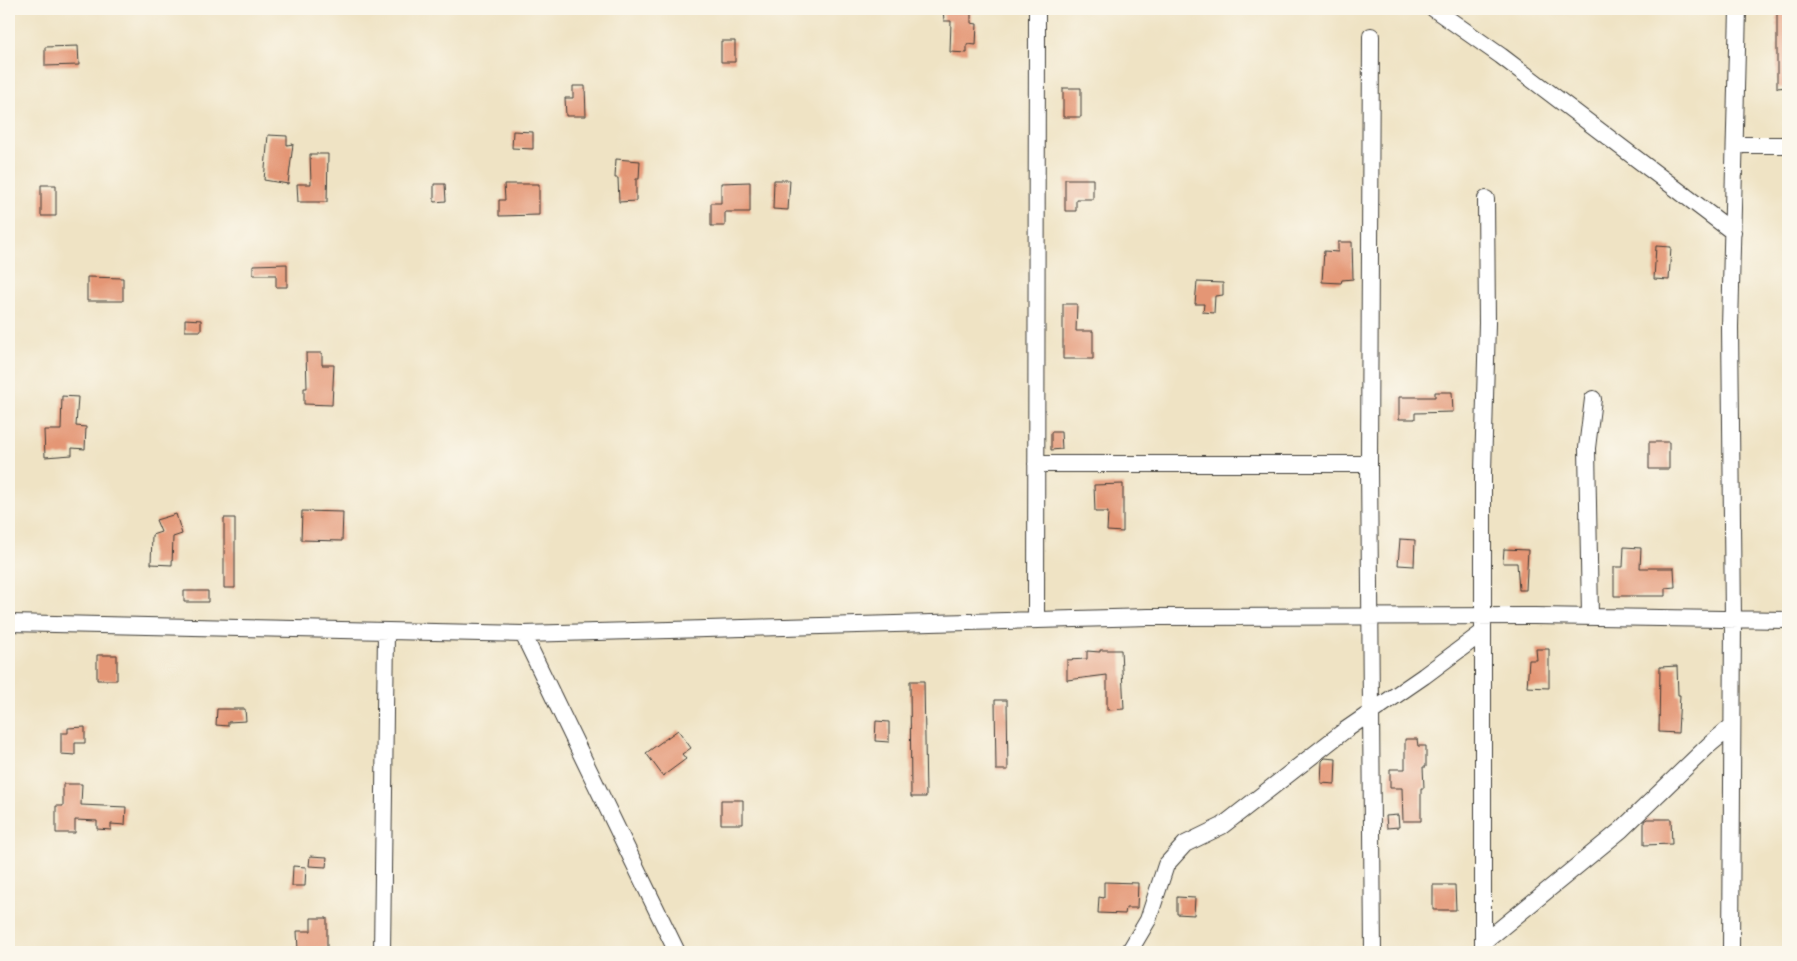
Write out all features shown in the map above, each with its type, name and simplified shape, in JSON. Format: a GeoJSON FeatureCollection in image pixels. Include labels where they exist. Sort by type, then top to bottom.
{"type":"FeatureCollection","features":[{"type":"Feature","properties":{"kind":"street"},"geometry":{"type":"LineString","coordinates":[[1036,620],[1037,9]]}},
{"type":"Feature","properties":{"kind":"street"},"geometry":{"type":"LineString","coordinates":[[1434,9],[1501,56],[1733,232]]}},
{"type":"Feature","properties":{"kind":"street"},"geometry":{"type":"LineString","coordinates":[[1731,952],[1733,619],[1730,326],[1738,9]]}},
{"type":"Feature","properties":{"kind":"street"},"geometry":{"type":"LineString","coordinates":[[1371,36],[1369,464],[1373,952]]}},
{"type":"Feature","properties":{"kind":"street"},"geometry":{"type":"LineString","coordinates":[[1734,145],[1788,145]]}},
{"type":"Feature","properties":{"kind":"street"},"geometry":{"type":"LineString","coordinates":[[1483,948],[1486,200]]}},
{"type":"Feature","properties":{"kind":"street"},"geometry":{"type":"LineString","coordinates":[[1590,616],[1587,448],[1593,399]]}},
{"type":"Feature","properties":{"kind":"street"},"geometry":{"type":"LineString","coordinates":[[1036,464],[1369,464]]}},
{"type":"Feature","properties":{"kind":"street"},"geometry":{"type":"LineString","coordinates":[[9,623],[523,634],[1149,617],[1590,616],[1788,620]]}},
{"type":"Feature","properties":{"kind":"street"},"geometry":{"type":"LineString","coordinates":[[382,952],[386,632]]}},
{"type":"Feature","properties":{"kind":"street"},"geometry":{"type":"LineString","coordinates":[[1129,952],[1148,920],[1166,865],[1185,844],[1222,826],[1370,712],[1424,676],[1483,632]]}},
{"type":"Feature","properties":{"kind":"street"},"geometry":{"type":"LineString","coordinates":[[523,634],[677,952]]}},
{"type":"Feature","properties":{"kind":"street"},"geometry":{"type":"LineString","coordinates":[[1483,948],[1621,830],[1709,745],[1732,726]]}},
{"type":"Feature","properties":{"kind":"building"},"geometry":{"type":"Polygon","coordinates":[[[943,9],[971,9],[971,23],[977,24],[976,45],[967,44],[967,53],[950,52],[951,21],[944,21],[943,9]]]}},
{"type":"Feature","properties":{"kind":"building"},"geometry":{"type":"Polygon","coordinates":[[[1777,9],[1788,9],[1788,87],[1777,88],[1777,9]]]}},
{"type":"Feature","properties":{"kind":"building"},"geometry":{"type":"Polygon","coordinates":[[[721,41],[735,41],[735,62],[721,62],[721,41]]]}},
{"type":"Feature","properties":{"kind":"building"},"geometry":{"type":"Polygon","coordinates":[[[78,46],[79,65],[45,66],[45,47],[78,46]]]}},
{"type":"Feature","properties":{"kind":"building"},"geometry":{"type":"Polygon","coordinates":[[[573,86],[585,86],[586,116],[566,116],[565,98],[573,98],[573,86]]]}},
{"type":"Feature","properties":{"kind":"building"},"geometry":{"type":"Polygon","coordinates":[[[1063,88],[1081,88],[1081,117],[1063,117],[1063,88]]]}},
{"type":"Feature","properties":{"kind":"building"},"geometry":{"type":"Polygon","coordinates":[[[513,131],[533,132],[533,149],[512,148],[513,131]]]}},
{"type":"Feature","properties":{"kind":"building"},"geometry":{"type":"Polygon","coordinates":[[[268,135],[287,136],[287,145],[293,144],[288,184],[264,180],[268,135]]]}},
{"type":"Feature","properties":{"kind":"building"},"geometry":{"type":"Polygon","coordinates":[[[310,154],[328,154],[327,202],[298,202],[297,184],[311,184],[310,154]]]}},
{"type":"Feature","properties":{"kind":"building"},"geometry":{"type":"Polygon","coordinates":[[[616,159],[640,161],[639,179],[636,179],[636,201],[619,202],[618,178],[615,178],[616,159]]]}},
{"type":"Feature","properties":{"kind":"building"},"geometry":{"type":"Polygon","coordinates":[[[1065,179],[1093,179],[1093,199],[1076,199],[1076,211],[1065,211],[1065,179]]]}},
{"type":"Feature","properties":{"kind":"building"},"geometry":{"type":"Polygon","coordinates":[[[774,180],[790,180],[788,210],[773,209],[774,180]]]}},
{"type":"Feature","properties":{"kind":"building"},"geometry":{"type":"Polygon","coordinates":[[[750,182],[750,212],[725,212],[725,226],[711,226],[711,203],[721,203],[721,183],[750,182]]]}},
{"type":"Feature","properties":{"kind":"building"},"geometry":{"type":"Polygon","coordinates":[[[434,184],[445,184],[446,201],[434,202],[434,184]]]}},
{"type":"Feature","properties":{"kind":"building"},"geometry":{"type":"Polygon","coordinates":[[[504,184],[539,184],[539,215],[499,216],[499,200],[505,200],[504,184]]]}},
{"type":"Feature","properties":{"kind":"building"},"geometry":{"type":"Polygon","coordinates":[[[41,185],[56,185],[56,216],[41,216],[41,185]]]}},
{"type":"Feature","properties":{"kind":"building"},"geometry":{"type":"Polygon","coordinates":[[[1338,242],[1352,242],[1353,279],[1342,280],[1341,283],[1322,282],[1324,251],[1338,252],[1338,242]]]}},
{"type":"Feature","properties":{"kind":"building"},"geometry":{"type":"Polygon","coordinates":[[[1656,246],[1671,247],[1669,280],[1654,279],[1656,246]]]}},
{"type":"Feature","properties":{"kind":"building"},"geometry":{"type":"Polygon","coordinates":[[[287,264],[287,287],[276,287],[276,275],[253,275],[253,265],[287,264]]]}},
{"type":"Feature","properties":{"kind":"building"},"geometry":{"type":"Polygon","coordinates":[[[87,277],[123,278],[123,301],[87,301],[87,277]]]}},
{"type":"Feature","properties":{"kind":"building"},"geometry":{"type":"Polygon","coordinates":[[[1197,282],[1223,283],[1223,295],[1215,296],[1214,313],[1203,312],[1204,304],[1195,304],[1197,282]]]}},
{"type":"Feature","properties":{"kind":"building"},"geometry":{"type":"Polygon","coordinates":[[[1063,304],[1077,304],[1076,331],[1093,331],[1093,359],[1063,359],[1063,304]]]}},
{"type":"Feature","properties":{"kind":"building"},"geometry":{"type":"Polygon","coordinates":[[[185,319],[201,320],[201,331],[185,331],[185,319]]]}},
{"type":"Feature","properties":{"kind":"building"},"geometry":{"type":"Polygon","coordinates":[[[306,353],[322,353],[322,365],[334,365],[332,405],[304,404],[304,388],[307,388],[306,353]]]}},
{"type":"Feature","properties":{"kind":"building"},"geometry":{"type":"Polygon","coordinates":[[[1435,392],[1452,392],[1453,412],[1415,413],[1415,419],[1399,419],[1399,397],[1435,397],[1435,392]]]}},
{"type":"Feature","properties":{"kind":"building"},"geometry":{"type":"Polygon","coordinates":[[[62,396],[78,397],[76,426],[86,427],[85,449],[72,448],[72,455],[45,457],[44,430],[61,430],[62,396]]]}},
{"type":"Feature","properties":{"kind":"building"},"geometry":{"type":"Polygon","coordinates":[[[1051,432],[1061,432],[1062,449],[1051,450],[1051,432]]]}},
{"type":"Feature","properties":{"kind":"building"},"geometry":{"type":"Polygon","coordinates":[[[1649,442],[1669,442],[1669,469],[1649,469],[1649,442]]]}},
{"type":"Feature","properties":{"kind":"building"},"geometry":{"type":"Polygon","coordinates":[[[1123,484],[1123,532],[1107,531],[1108,512],[1095,512],[1094,485],[1123,484]]]}},
{"type":"Feature","properties":{"kind":"building"},"geometry":{"type":"Polygon","coordinates":[[[302,511],[343,512],[342,541],[301,540],[302,511]]]}},
{"type":"Feature","properties":{"kind":"building"},"geometry":{"type":"Polygon","coordinates":[[[176,514],[182,534],[173,537],[172,565],[151,564],[152,535],[161,532],[156,520],[176,514]]]}},
{"type":"Feature","properties":{"kind":"building"},"geometry":{"type":"Polygon","coordinates":[[[224,518],[235,518],[235,588],[224,588],[224,518]]]}},
{"type":"Feature","properties":{"kind":"building"},"geometry":{"type":"Polygon","coordinates":[[[1400,539],[1415,540],[1414,566],[1398,565],[1400,539]]]}},
{"type":"Feature","properties":{"kind":"building"},"geometry":{"type":"Polygon","coordinates":[[[1624,547],[1641,548],[1640,568],[1674,568],[1675,587],[1665,588],[1665,596],[1614,596],[1614,567],[1623,567],[1624,547]]]}},
{"type":"Feature","properties":{"kind":"building"},"geometry":{"type":"Polygon","coordinates":[[[1504,549],[1528,550],[1526,590],[1519,590],[1517,563],[1503,563],[1504,549]]]}},
{"type":"Feature","properties":{"kind":"building"},"geometry":{"type":"Polygon","coordinates":[[[184,591],[208,591],[208,602],[184,602],[184,591]]]}},
{"type":"Feature","properties":{"kind":"building"},"geometry":{"type":"Polygon","coordinates":[[[1536,649],[1549,649],[1549,688],[1527,687],[1529,660],[1537,660],[1536,649]]]}},
{"type":"Feature","properties":{"kind":"building"},"geometry":{"type":"Polygon","coordinates":[[[1100,650],[1121,650],[1124,709],[1107,710],[1107,675],[1067,680],[1067,660],[1087,659],[1087,651],[1100,652],[1100,650]]]}},
{"type":"Feature","properties":{"kind":"building"},"geometry":{"type":"Polygon","coordinates":[[[97,655],[117,655],[117,680],[97,680],[97,655]]]}},
{"type":"Feature","properties":{"kind":"building"},"geometry":{"type":"Polygon","coordinates":[[[1677,666],[1678,695],[1680,695],[1678,733],[1659,732],[1660,667],[1677,666]]]}},
{"type":"Feature","properties":{"kind":"building"},"geometry":{"type":"Polygon","coordinates":[[[910,681],[924,681],[926,797],[911,797],[910,681]]]}},
{"type":"Feature","properties":{"kind":"building"},"geometry":{"type":"Polygon","coordinates":[[[995,700],[1007,700],[1008,770],[996,770],[995,700]]]}},
{"type":"Feature","properties":{"kind":"building"},"geometry":{"type":"Polygon","coordinates":[[[217,709],[245,709],[246,721],[228,722],[228,726],[216,725],[217,709]]]}},
{"type":"Feature","properties":{"kind":"building"},"geometry":{"type":"Polygon","coordinates":[[[876,721],[889,722],[889,742],[875,741],[876,721]]]}},
{"type":"Feature","properties":{"kind":"building"},"geometry":{"type":"Polygon","coordinates":[[[85,727],[85,743],[75,743],[75,755],[61,754],[61,733],[68,733],[68,728],[85,727]]]}},
{"type":"Feature","properties":{"kind":"building"},"geometry":{"type":"Polygon","coordinates":[[[678,730],[691,748],[682,754],[686,759],[663,776],[646,753],[678,730]]]}},
{"type":"Feature","properties":{"kind":"building"},"geometry":{"type":"Polygon","coordinates":[[[1405,739],[1417,739],[1418,746],[1426,746],[1426,767],[1423,767],[1424,788],[1421,788],[1421,821],[1403,821],[1402,788],[1390,788],[1390,769],[1405,769],[1405,739]]]}},
{"type":"Feature","properties":{"kind":"building"},"geometry":{"type":"Polygon","coordinates":[[[1325,758],[1336,759],[1335,784],[1321,783],[1322,761],[1325,758]]]}},
{"type":"Feature","properties":{"kind":"building"},"geometry":{"type":"Polygon","coordinates":[[[63,784],[82,784],[81,805],[126,807],[125,825],[111,824],[111,830],[97,829],[97,821],[75,820],[75,833],[56,833],[56,806],[63,806],[63,784]]]}},
{"type":"Feature","properties":{"kind":"building"},"geometry":{"type":"Polygon","coordinates":[[[721,800],[743,800],[743,824],[721,824],[721,800]]]}},
{"type":"Feature","properties":{"kind":"building"},"geometry":{"type":"Polygon","coordinates":[[[1398,815],[1399,827],[1387,828],[1386,816],[1398,815]]]}},
{"type":"Feature","properties":{"kind":"building"},"geometry":{"type":"Polygon","coordinates":[[[1647,819],[1671,819],[1672,844],[1644,845],[1644,821],[1647,819]]]}},
{"type":"Feature","properties":{"kind":"building"},"geometry":{"type":"Polygon","coordinates":[[[310,856],[327,857],[326,867],[309,866],[310,856]]]}},
{"type":"Feature","properties":{"kind":"building"},"geometry":{"type":"Polygon","coordinates":[[[293,866],[306,867],[305,886],[292,886],[293,866]]]}},
{"type":"Feature","properties":{"kind":"building"},"geometry":{"type":"Polygon","coordinates":[[[1104,882],[1138,883],[1137,908],[1126,908],[1125,914],[1098,913],[1099,897],[1104,898],[1104,882]]]}},
{"type":"Feature","properties":{"kind":"building"},"geometry":{"type":"Polygon","coordinates":[[[1433,885],[1455,885],[1456,910],[1433,910],[1433,885]]]}},
{"type":"Feature","properties":{"kind":"building"},"geometry":{"type":"Polygon","coordinates":[[[1177,897],[1195,898],[1194,915],[1177,914],[1177,897]]]}},
{"type":"Feature","properties":{"kind":"building"},"geometry":{"type":"Polygon","coordinates":[[[311,918],[327,918],[327,950],[298,950],[297,931],[311,931],[311,918]]]}}]}
